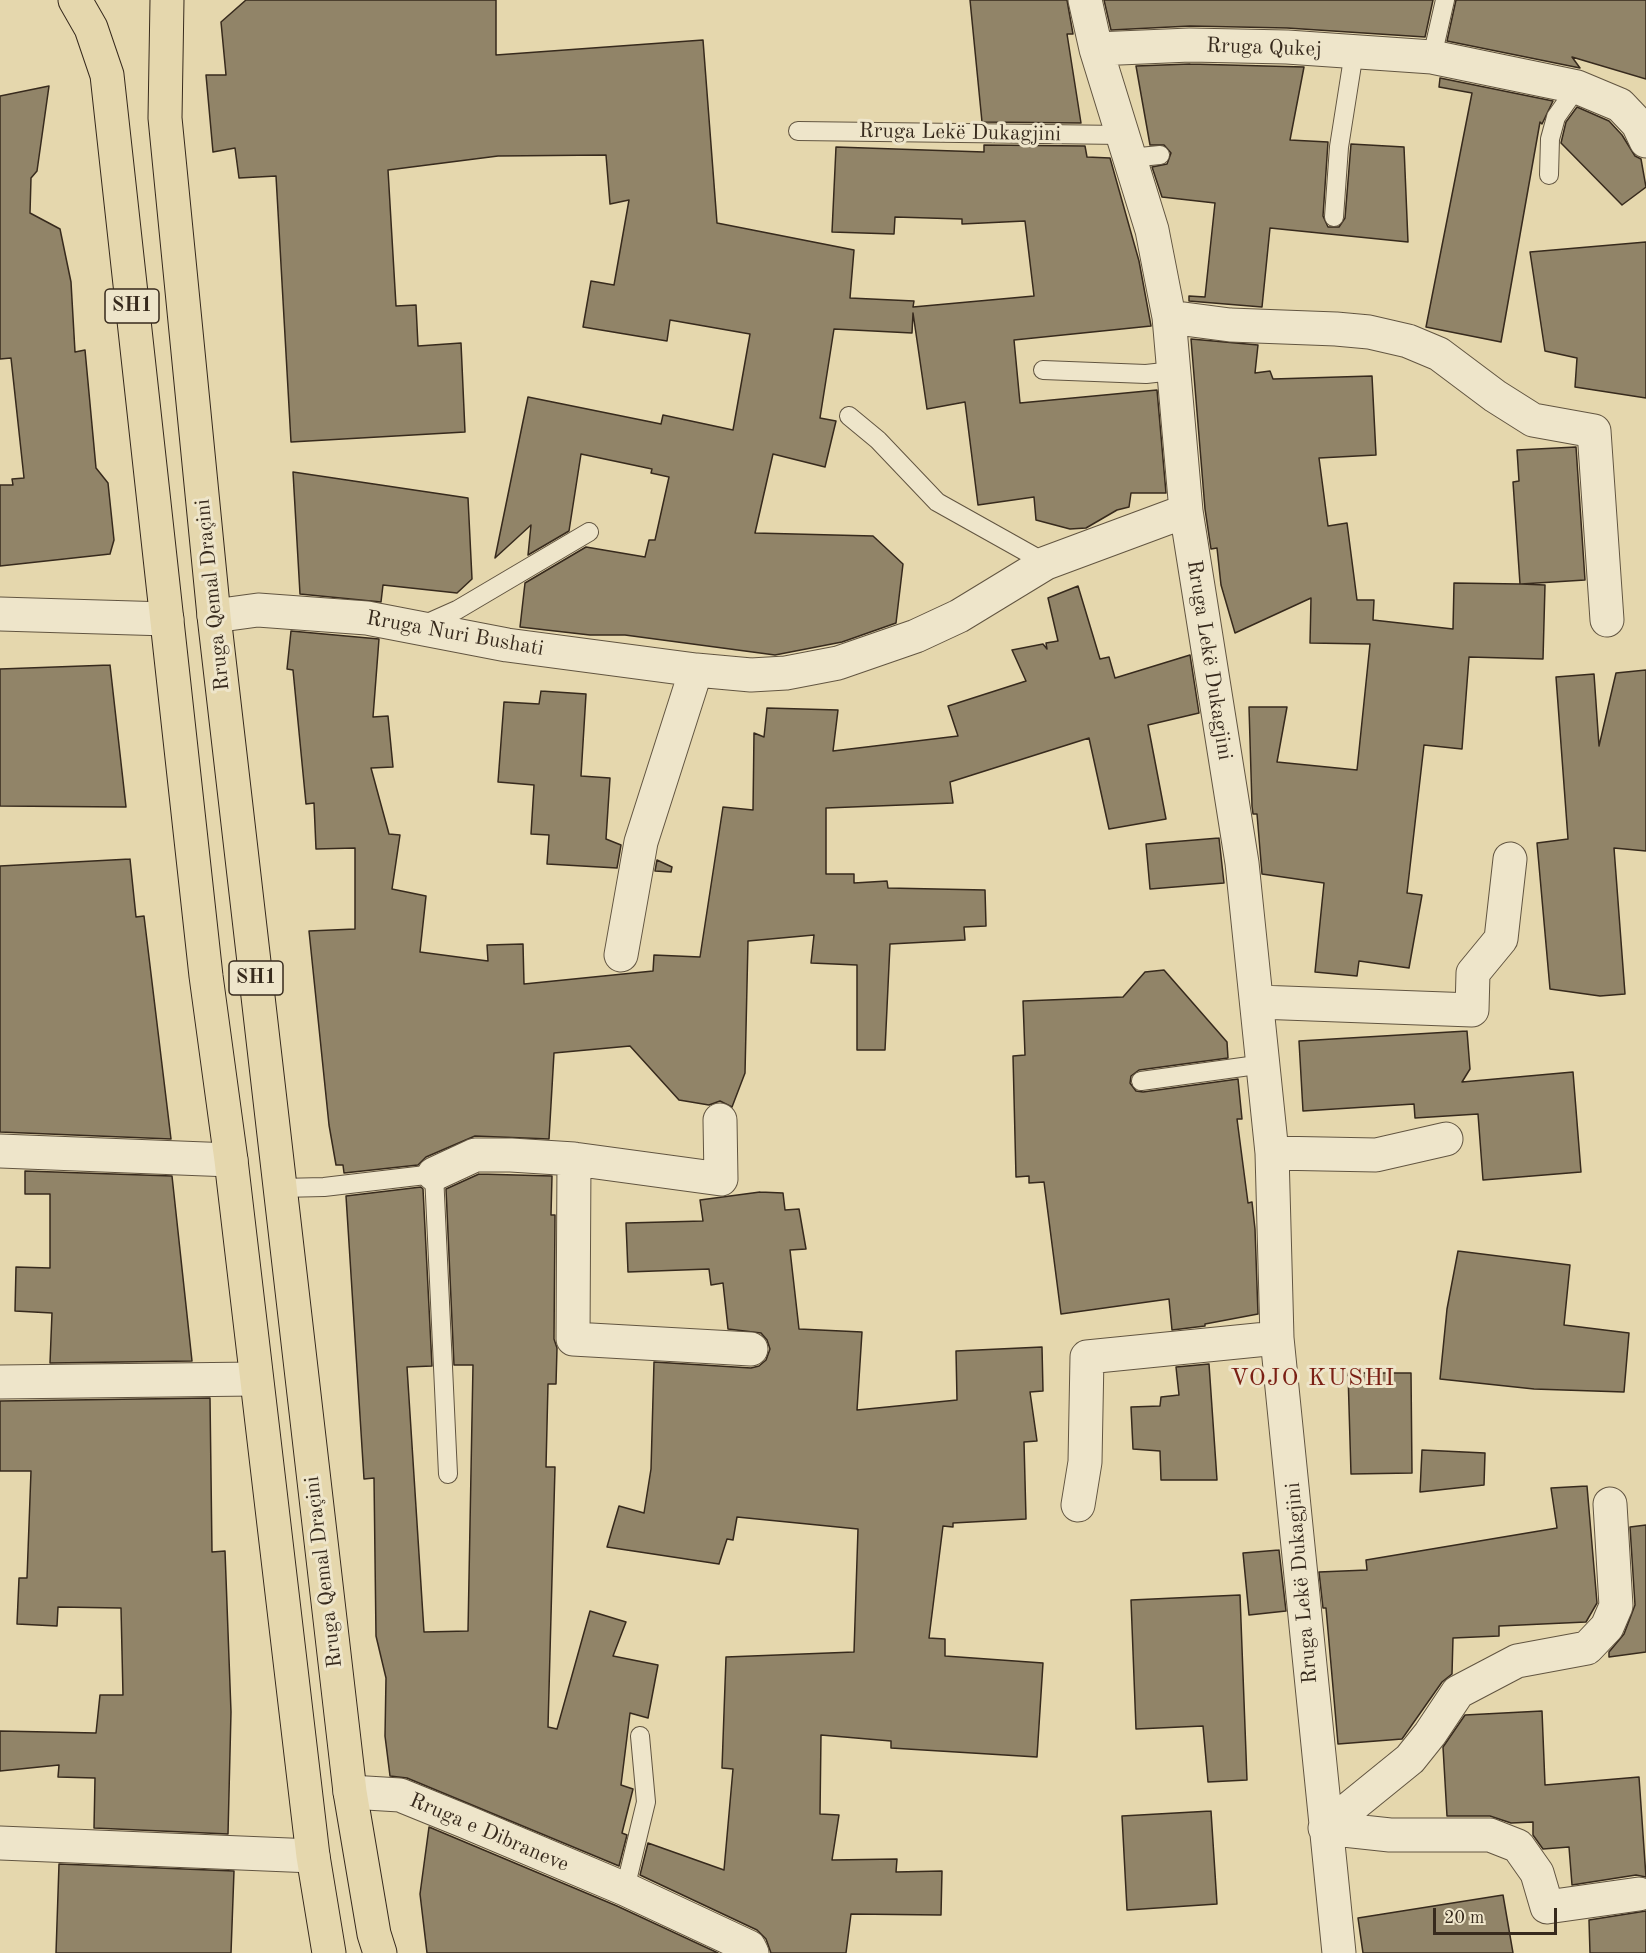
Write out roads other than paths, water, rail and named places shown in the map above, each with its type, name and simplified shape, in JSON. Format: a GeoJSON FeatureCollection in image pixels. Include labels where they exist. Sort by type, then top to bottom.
{"type":"FeatureCollection","features":[{"type":"Feature","properties":{"kind":"main road","name":"SH1"},"geometry":{"type":"LineString","coordinates":[[75,0],[91,28],[107,75],[206,976],[231,1160],[313,1856],[329,1953]]}},
{"type":"Feature","properties":{"kind":"main road","name":"Rruga Qemal Draçini"},"geometry":{"type":"LineString","coordinates":[[167,0],[165,118],[214,616],[350,1792],[374,1935],[380,1953]]}},
{"type":"Feature","properties":{"kind":"street","name":"Rruga Lekë Dukagjini"},"geometry":{"type":"LineString","coordinates":[[1085,0],[1096,49],[1137,149],[1169,316],[1185,511],[1242,863],[1272,1153],[1277,1338],[1339,1953],[1329,1953]]}},
{"type":"Feature","properties":{"kind":"street","name":"Rruga Qukej"},"geometry":{"type":"LineString","coordinates":[[1096,49],[1190,45],[1432,57],[1577,87],[1620,105],[1643,126]]}},
{"type":"Feature","properties":{"kind":"street"},"geometry":{"type":"LineString","coordinates":[[1169,316],[1230,325],[1292,320],[1369,332],[1408,341],[1439,354],[1495,396],[1533,420],[1594,431],[1607,620]]}},
{"type":"Feature","properties":{"kind":"street","name":"Rruga Nuri Bushati"},"geometry":{"type":"LineString","coordinates":[[214,616],[258,610],[367,618],[420,626],[507,645],[696,670],[751,675],[786,674],[838,663],[905,640],[948,621],[1046,563],[1185,511]]}},
{"type":"Feature","properties":{"kind":"street"},"geometry":{"type":"LineString","coordinates":[[0,614],[167,619]]}},
{"type":"Feature","properties":{"kind":"street"},"geometry":{"type":"LineString","coordinates":[[621,955],[641,842],[696,670]]}},
{"type":"Feature","properties":{"kind":"street"},"geometry":{"type":"LineString","coordinates":[[1258,1002],[1472,1010],[1473,973],[1502,939],[1510,859]]}},
{"type":"Feature","properties":{"kind":"street"},"geometry":{"type":"LineString","coordinates":[[434,1174],[475,1155],[574,1159],[721,1179],[720,1120]]}},
{"type":"Feature","properties":{"kind":"street"},"geometry":{"type":"LineString","coordinates":[[1272,1153],[1376,1155],[1446,1139]]}},
{"type":"Feature","properties":{"kind":"street"},"geometry":{"type":"LineString","coordinates":[[0,1151],[231,1160]]}},
{"type":"Feature","properties":{"kind":"street"},"geometry":{"type":"LineString","coordinates":[[574,1159],[573,1339],[751,1349]]}},
{"type":"Feature","properties":{"kind":"street"},"geometry":{"type":"LineString","coordinates":[[1078,1505],[1085,1462],[1087,1357],[1277,1338]]}},
{"type":"Feature","properties":{"kind":"street"},"geometry":{"type":"LineString","coordinates":[[0,1382],[255,1379]]}},
{"type":"Feature","properties":{"kind":"street"},"geometry":{"type":"LineString","coordinates":[[1326,1828],[1410,1759],[1431,1734],[1458,1692],[1517,1661],[1587,1648],[1606,1627],[1616,1606],[1610,1504]]}},
{"type":"Feature","properties":{"kind":"street","name":"Rruga e Dibraneve"},"geometry":{"type":"LineString","coordinates":[[350,1792],[400,1795],[625,1889],[749,1947],[752,1953]]}},
{"type":"Feature","properties":{"kind":"street"},"geometry":{"type":"LineString","coordinates":[[1326,1828],[1390,1835],[1490,1835],[1518,1846],[1537,1873],[1547,1906],[1639,1894]]}},
{"type":"Feature","properties":{"kind":"street"},"geometry":{"type":"LineString","coordinates":[[0,1843],[313,1856]]}},
{"type":"Feature","properties":{"kind":"lane"},"geometry":{"type":"LineString","coordinates":[[1432,57],[1445,0]]}},
{"type":"Feature","properties":{"kind":"lane"},"geometry":{"type":"LineString","coordinates":[[1334,217],[1339,147],[1354,52]]}},
{"type":"Feature","properties":{"kind":"lane"},"geometry":{"type":"LineString","coordinates":[[1549,175],[1550,138],[1556,117],[1577,87]]}},
{"type":"Feature","properties":{"kind":"lane","name":"Rruga Lekë Dukagjini"},"geometry":{"type":"LineString","coordinates":[[798,130],[1137,149]]}},
{"type":"Feature","properties":{"kind":"lane"},"geometry":{"type":"LineString","coordinates":[[1043,370],[1146,374],[1173,371]]}},
{"type":"Feature","properties":{"kind":"lane"},"geometry":{"type":"LineString","coordinates":[[849,416],[886,448],[937,502],[1046,563]]}},
{"type":"Feature","properties":{"kind":"lane"},"geometry":{"type":"LineString","coordinates":[[420,626],[456,610],[590,532]]}},
{"type":"Feature","properties":{"kind":"lane"},"geometry":{"type":"LineString","coordinates":[[1141,1081],[1264,1064]]}},
{"type":"Feature","properties":{"kind":"lane"},"geometry":{"type":"LineString","coordinates":[[280,1188],[324,1187],[434,1174],[448,1474]]}},
{"type":"Feature","properties":{"kind":"lane"},"geometry":{"type":"LineString","coordinates":[[625,1889],[646,1802],[640,1736]]}},
{"type":"Feature","properties":{"kind":"district","name":"VOJO KUSHI"},"geometry":{"type":"Point","coordinates":[1313,1379]}}]}
